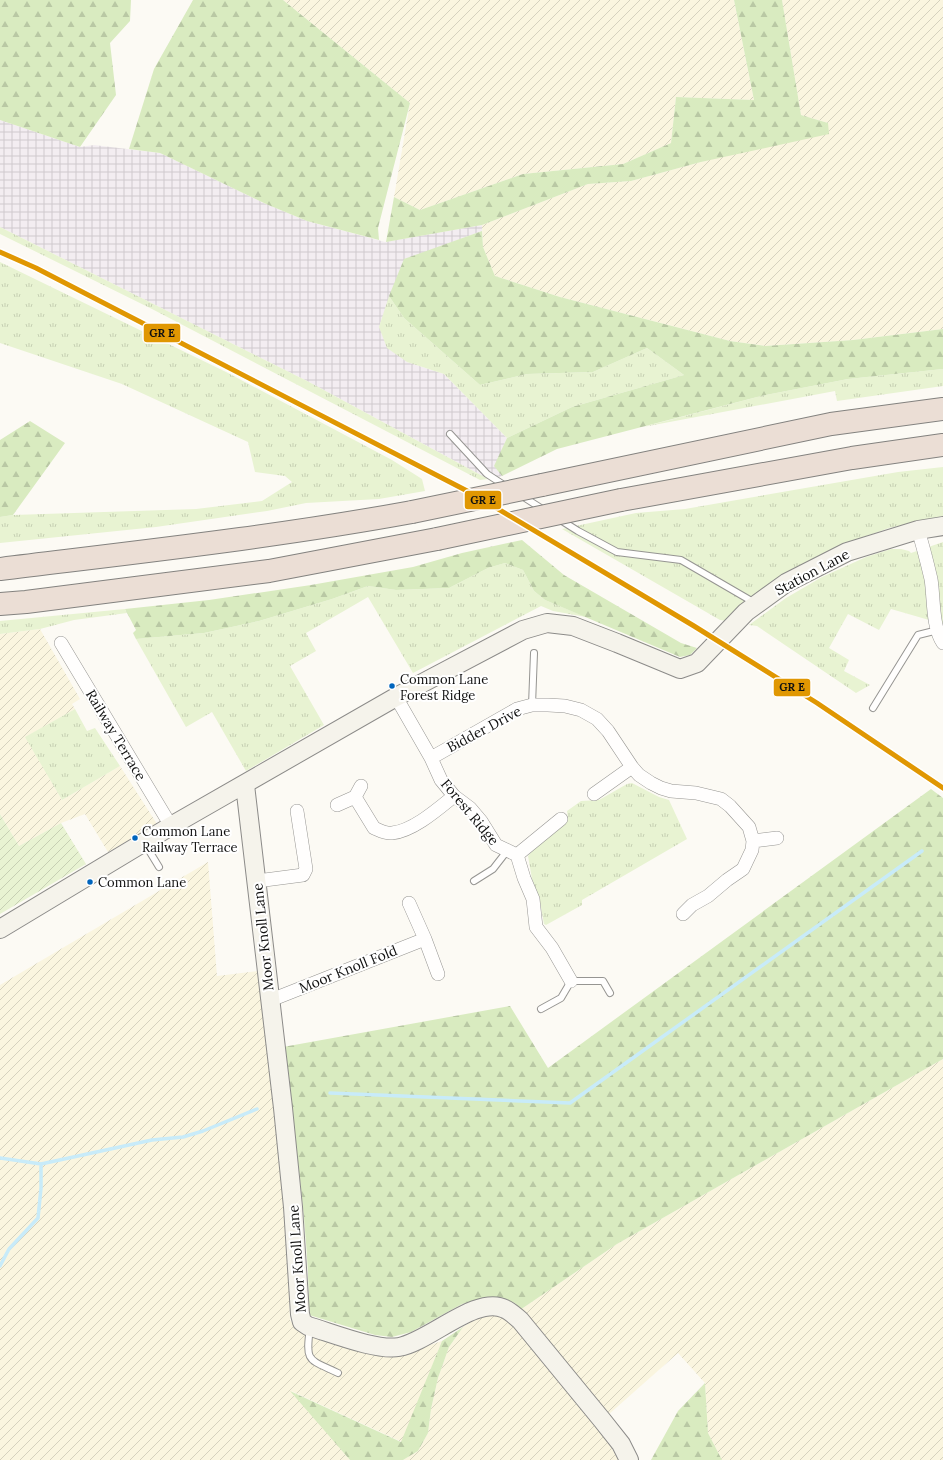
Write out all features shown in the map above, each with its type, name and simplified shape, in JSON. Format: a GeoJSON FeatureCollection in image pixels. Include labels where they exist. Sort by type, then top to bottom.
{"type":"FeatureCollection","features":[{"type":"Feature","properties":{"kind":"highway"},"geometry":{"type":"LineString","coordinates":[[0,569],[236,540],[351,523],[412,512],[832,424],[943,409]]}},
{"type":"Feature","properties":{"kind":"highway"},"geometry":{"type":"LineString","coordinates":[[0,604],[269,571],[437,539],[621,500],[852,458],[943,445]]}},
{"type":"Feature","properties":{"kind":"street","name":"Station Lane"},"geometry":{"type":"LineString","coordinates":[[396,698],[523,630],[547,623],[572,626],[680,669],[697,663],[751,608],[786,583],[847,552],[918,530],[943,526]]}},
{"type":"Feature","properties":{"kind":"street"},"geometry":{"type":"LineString","coordinates":[[918,530],[931,580],[938,630],[943,643]]}},
{"type":"Feature","properties":{"kind":"street","name":"Railway Terrace"},"geometry":{"type":"LineString","coordinates":[[61,643],[171,826]]}},
{"type":"Feature","properties":{"kind":"street"},"geometry":{"type":"LineString","coordinates":[[0,929],[171,826],[396,698]]}},
{"type":"Feature","properties":{"kind":"street","name":"Forest Ridge"},"geometry":{"type":"LineString","coordinates":[[396,698],[431,758],[441,780],[454,796],[470,808],[481,821],[496,845],[512,853]]}},
{"type":"Feature","properties":{"kind":"street","name":"Bidder Drive"},"geometry":{"type":"LineString","coordinates":[[431,758],[516,709],[532,705],[565,706],[581,710],[596,719],[608,731],[639,775],[661,788],[671,791],[702,794],[720,799],[730,806],[749,827],[753,841]]}},
{"type":"Feature","properties":{"kind":"street"},"geometry":{"type":"LineString","coordinates":[[594,794],[632,767]]}},
{"type":"Feature","properties":{"kind":"street","name":"Moor Knoll Lane"},"geometry":{"type":"LineString","coordinates":[[245,785],[284,1108],[293,1200],[300,1314],[302,1322],[311,1327],[382,1347],[399,1347],[412,1343],[476,1308],[492,1306],[504,1308],[520,1320],[621,1444],[629,1460]]}},
{"type":"Feature","properties":{"kind":"street"},"geometry":{"type":"LineString","coordinates":[[337,805],[358,791],[374,828],[391,833],[403,830],[416,824],[454,796]]}},
{"type":"Feature","properties":{"kind":"street"},"geometry":{"type":"LineString","coordinates":[[257,881],[303,875],[305,872],[306,869],[297,811]]}},
{"type":"Feature","properties":{"kind":"street"},"geometry":{"type":"LineString","coordinates":[[561,819],[512,853],[533,899],[536,927],[552,948],[571,981]]}},
{"type":"Feature","properties":{"kind":"street"},"geometry":{"type":"LineString","coordinates":[[683,914],[692,905],[708,896],[743,869],[752,850],[753,841],[778,838]]}},
{"type":"Feature","properties":{"kind":"street"},"geometry":{"type":"LineString","coordinates":[[409,903],[438,974]]}},
{"type":"Feature","properties":{"kind":"street","name":"Moor Knoll Fold"},"geometry":{"type":"LineString","coordinates":[[270,1000],[425,939]]}},
{"type":"Feature","properties":{"kind":"lane"},"geometry":{"type":"LineString","coordinates":[[450,434],[488,474],[578,531],[617,552],[681,560],[751,608]]}},
{"type":"Feature","properties":{"kind":"lane"},"geometry":{"type":"LineString","coordinates":[[873,708],[918,635],[938,630]]}},
{"type":"Feature","properties":{"kind":"lane"},"geometry":{"type":"LineString","coordinates":[[532,705],[534,653]]}},
{"type":"Feature","properties":{"kind":"lane"},"geometry":{"type":"LineString","coordinates":[[144,842],[159,867]]}},
{"type":"Feature","properties":{"kind":"lane"},"geometry":{"type":"LineString","coordinates":[[474,881],[512,853]]}},
{"type":"Feature","properties":{"kind":"lane"},"geometry":{"type":"LineString","coordinates":[[541,1009],[561,998],[571,981],[603,981],[610,993]]}},
{"type":"Feature","properties":{"kind":"lane"},"geometry":{"type":"LineString","coordinates":[[311,1327],[308,1353],[312,1360],[338,1374]]}},
{"type":"Feature","properties":{"kind":"shaded area"},"geometry":{"type":"Polygon","coordinates":[[[283,0],[734,0],[754,100],[676,97],[671,143],[623,164],[523,174],[420,210],[394,197],[410,103],[283,0]]]}},
{"type":"Feature","properties":{"kind":"shaded area"},"geometry":{"type":"Polygon","coordinates":[[[782,0],[943,0],[943,329],[853,340],[765,346],[730,341],[560,297],[495,276],[483,247],[482,225],[588,184],[631,181],[701,162],[828,123],[801,115],[782,0]]]}},
{"type":"Feature","properties":{"kind":"shaded area"},"geometry":{"type":"Polygon","coordinates":[[[0,120],[80,147],[94,145],[160,153],[266,204],[307,221],[385,242],[482,225],[482,231],[404,260],[379,327],[407,362],[444,374],[507,438],[495,466],[502,476],[488,479],[309,382],[0,227],[0,120]]]}},
{"type":"Feature","properties":{"kind":"shaded area"},"geometry":{"type":"Polygon","coordinates":[[[40,629],[80,699],[72,704],[75,709],[26,737],[62,800],[120,766],[157,824],[108,852],[85,814],[61,823],[19,846],[0,814],[0,634],[40,629]]]}},
{"type":"Feature","properties":{"kind":"shaded area"},"geometry":{"type":"Polygon","coordinates":[[[208,862],[217,976],[259,971],[286,1210],[290,1320],[296,1328],[421,1348],[442,1341],[402,1442],[291,1391],[350,1460],[0,1460],[0,985],[208,862]]]}},
{"type":"Feature","properties":{"kind":"shaded area"},"geometry":{"type":"Polygon","coordinates":[[[943,1059],[943,1460],[722,1460],[708,1433],[705,1383],[678,1353],[608,1415],[520,1310],[617,1244],[943,1059]]]}},
{"type":"Feature","properties":{"kind":"shaded area"},"geometry":{"type":"Polygon","coordinates":[[[494,1314],[507,1318],[596,1424],[619,1460],[403,1460],[418,1451],[428,1433],[431,1409],[438,1378],[449,1347],[463,1327],[481,1315],[494,1314]]]}},
{"type":"Feature","properties":{"kind":"green space"},"geometry":{"type":"Polygon","coordinates":[[[0,0],[131,0],[130,21],[110,43],[116,95],[80,147],[0,120],[0,0]]]}},
{"type":"Feature","properties":{"kind":"green space"},"geometry":{"type":"Polygon","coordinates":[[[193,0],[283,0],[410,103],[378,228],[379,240],[307,221],[266,204],[160,153],[129,149],[154,69],[193,0]]]}},
{"type":"Feature","properties":{"kind":"green space"},"geometry":{"type":"Polygon","coordinates":[[[734,0],[782,0],[801,115],[828,123],[829,134],[701,162],[631,181],[588,184],[482,225],[386,242],[394,197],[420,210],[523,174],[623,164],[671,143],[676,97],[754,100],[734,0]]]}},
{"type":"Feature","properties":{"kind":"green space"},"geometry":{"type":"Polygon","coordinates":[[[0,227],[309,382],[488,479],[480,480],[152,309],[0,234],[0,227]]]}},
{"type":"Feature","properties":{"kind":"green space"},"geometry":{"type":"Polygon","coordinates":[[[482,231],[483,247],[495,276],[560,297],[730,341],[765,346],[853,340],[943,329],[943,369],[848,379],[761,396],[557,449],[502,476],[494,466],[507,438],[572,407],[684,375],[647,348],[593,372],[527,374],[480,385],[404,318],[389,296],[404,259],[482,231]]]}},
{"type":"Feature","properties":{"kind":"green space"},"geometry":{"type":"Polygon","coordinates":[[[0,262],[226,372],[392,460],[422,479],[425,491],[379,499],[306,503],[267,511],[156,527],[0,543],[0,517],[13,515],[196,509],[262,501],[292,482],[285,476],[255,472],[248,442],[122,384],[0,343],[0,262]]]}},
{"type":"Feature","properties":{"kind":"green space"},"geometry":{"type":"Polygon","coordinates":[[[389,296],[404,318],[480,385],[527,374],[593,372],[647,348],[684,375],[572,407],[507,438],[444,374],[407,362],[387,348],[379,327],[389,296]]]}},
{"type":"Feature","properties":{"kind":"green space"},"geometry":{"type":"Polygon","coordinates":[[[943,369],[943,386],[837,401],[835,391],[643,427],[761,396],[848,379],[943,369]]]}},
{"type":"Feature","properties":{"kind":"green space"},"geometry":{"type":"Polygon","coordinates":[[[30,421],[65,443],[13,515],[0,517],[0,440],[30,421]]]}},
{"type":"Feature","properties":{"kind":"green space"},"geometry":{"type":"Polygon","coordinates":[[[943,467],[943,516],[889,528],[850,542],[727,621],[720,620],[562,529],[636,513],[685,509],[898,472],[943,467]]]}},
{"type":"Feature","properties":{"kind":"green space"},"geometry":{"type":"Polygon","coordinates":[[[522,540],[564,575],[681,643],[697,648],[690,655],[680,657],[545,600],[534,591],[523,570],[505,563],[488,568],[449,588],[396,590],[368,586],[332,599],[259,621],[204,633],[136,639],[133,633],[136,630],[125,609],[209,600],[311,585],[413,567],[462,553],[522,540]]]}},
{"type":"Feature","properties":{"kind":"green space"},"geometry":{"type":"Polygon","coordinates":[[[943,542],[943,624],[891,609],[879,630],[848,614],[829,648],[849,660],[844,671],[870,685],[856,693],[757,626],[749,625],[786,598],[822,577],[866,557],[891,549],[901,549],[911,553],[943,542]]]}},
{"type":"Feature","properties":{"kind":"green space"},"geometry":{"type":"Polygon","coordinates":[[[505,563],[523,570],[534,591],[545,600],[586,617],[553,611],[541,606],[413,673],[368,597],[306,633],[316,651],[290,666],[324,725],[246,771],[212,712],[186,727],[136,639],[204,633],[259,621],[332,599],[368,586],[396,590],[449,588],[488,568],[505,563]]]}},
{"type":"Feature","properties":{"kind":"green space"},"geometry":{"type":"Polygon","coordinates":[[[125,609],[127,613],[74,620],[40,629],[0,634],[0,621],[125,609]]]}},
{"type":"Feature","properties":{"kind":"green space"},"geometry":{"type":"Polygon","coordinates":[[[75,709],[87,731],[95,728],[120,766],[62,800],[25,737],[75,709]]]}},
{"type":"Feature","properties":{"kind":"green space"},"geometry":{"type":"Polygon","coordinates":[[[632,783],[659,797],[669,800],[687,839],[582,900],[582,905],[546,925],[544,924],[540,902],[532,879],[528,856],[539,842],[568,818],[567,811],[581,801],[599,800],[627,784],[632,783]]]}},
{"type":"Feature","properties":{"kind":"green space"},"geometry":{"type":"Polygon","coordinates":[[[931,789],[943,798],[943,1059],[617,1244],[520,1310],[515,1303],[498,1299],[480,1299],[462,1304],[411,1332],[392,1337],[375,1335],[309,1315],[304,1215],[283,1047],[510,1006],[548,1068],[931,789]]]}},
{"type":"Feature","properties":{"kind":"green space"},"geometry":{"type":"Polygon","coordinates":[[[0,814],[19,846],[61,823],[86,864],[0,914],[0,814]]]}},
{"type":"Feature","properties":{"kind":"green space"},"geometry":{"type":"Polygon","coordinates":[[[463,1327],[449,1347],[438,1378],[431,1409],[428,1433],[418,1451],[403,1460],[350,1460],[290,1391],[401,1442],[442,1341],[463,1327]]]}},
{"type":"Feature","properties":{"kind":"green space"},"geometry":{"type":"Polygon","coordinates":[[[705,1383],[708,1433],[722,1460],[651,1460],[678,1411],[705,1383]]]}},
{"type":"Feature","properties":{"kind":"waterway"},"geometry":{"type":"LineString","coordinates":[[330,1093],[570,1103],[922,851]]}},
{"type":"Feature","properties":{"kind":"waterway"},"geometry":{"type":"LineString","coordinates":[[0,1158],[41,1164],[152,1140],[183,1137],[203,1131],[257,1109]]}},
{"type":"Feature","properties":{"kind":"waterway"},"geometry":{"type":"LineString","coordinates":[[0,1266],[9,1249],[38,1218],[41,1188],[41,1164]]}},
{"type":"Feature","properties":{"kind":"transit line"},"geometry":{"type":"LineString","coordinates":[[0,252],[36,268],[473,494],[694,626],[817,703],[943,788]]}},
{"type":"Feature","properties":{"kind":"place","name":"Common Lane Forest Ridge"},"geometry":{"type":"Point","coordinates":[392,686]}},
{"type":"Feature","properties":{"kind":"place","name":"Common Lane Railway Terrace"},"geometry":{"type":"Point","coordinates":[135,838]}},
{"type":"Feature","properties":{"kind":"place","name":"Common Lane"},"geometry":{"type":"Point","coordinates":[90,882]}}]}
